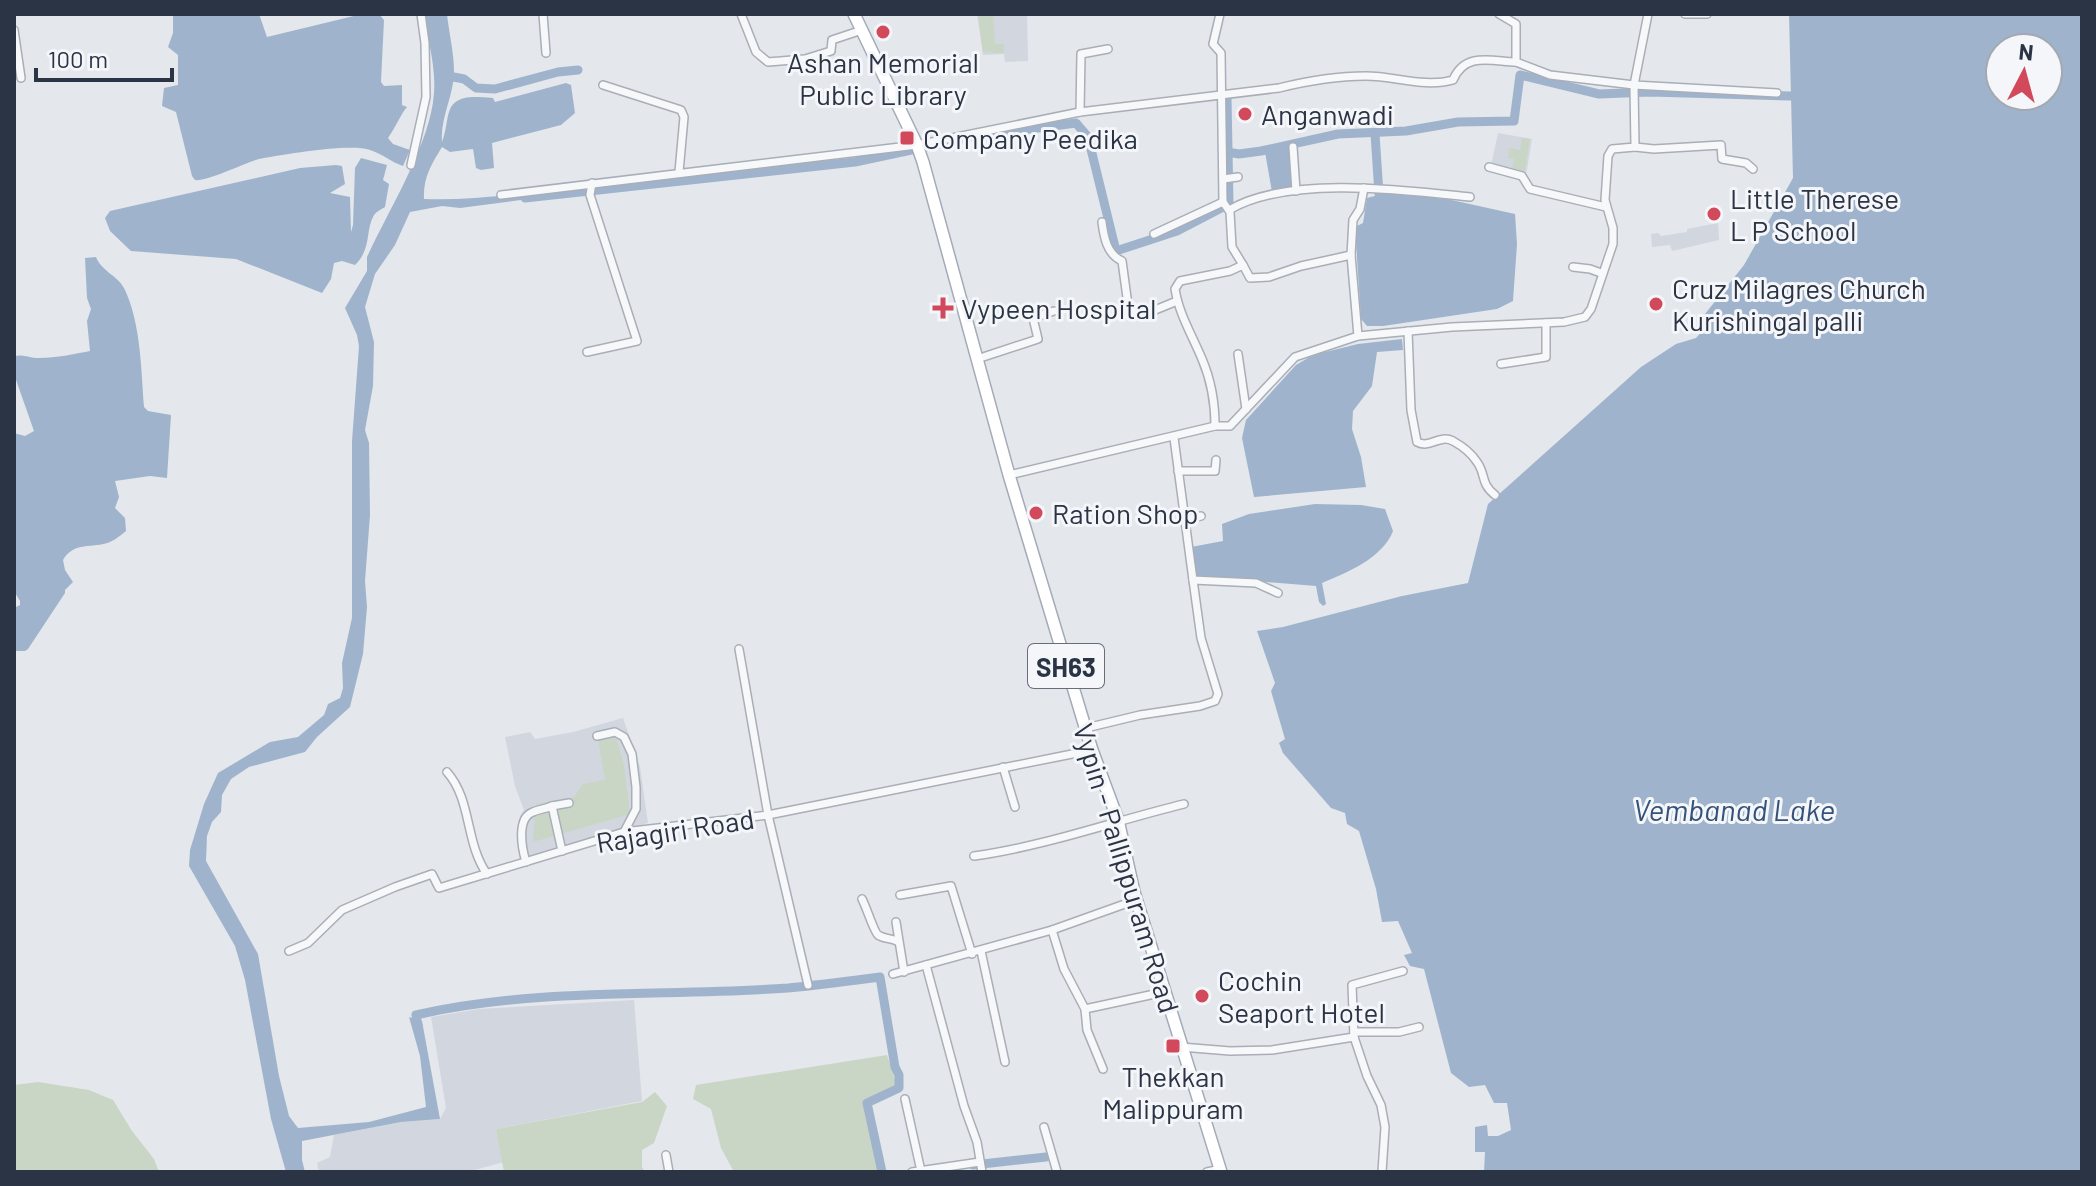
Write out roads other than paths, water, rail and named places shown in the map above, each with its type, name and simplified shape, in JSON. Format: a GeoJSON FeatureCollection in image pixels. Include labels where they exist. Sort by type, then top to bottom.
{"type":"FeatureCollection","features":[{"type":"Feature","properties":{"kind":"main road","name":"SH63"},"geometry":{"type":"LineString","coordinates":[[854,14],[919,150]]}},
{"type":"Feature","properties":{"kind":"main road","name":"Vypin - Pallippuram Road"},"geometry":{"type":"LineString","coordinates":[[919,150],[1009,475],[1092,750],[1118,820],[1136,900],[1221,1171]]}},
{"type":"Feature","properties":{"kind":"street"},"geometry":{"type":"LineString","coordinates":[[411,165],[426,97],[421,14]]}},
{"type":"Feature","properties":{"kind":"street"},"geometry":{"type":"LineString","coordinates":[[543,14],[546,53]]}},
{"type":"Feature","properties":{"kind":"street"},"geometry":{"type":"LineString","coordinates":[[741,14],[756,52],[768,62],[805,59],[831,51],[832,40],[862,30]]}},
{"type":"Feature","properties":{"kind":"street"},"geometry":{"type":"LineString","coordinates":[[1220,14],[1213,44],[1221,53],[1223,202],[1229,210],[1232,247],[1250,278],[1269,277],[1351,255]]}},
{"type":"Feature","properties":{"kind":"street"},"geometry":{"type":"LineString","coordinates":[[1499,14],[1516,24],[1516,62]]}},
{"type":"Feature","properties":{"kind":"street"},"geometry":{"type":"LineString","coordinates":[[1635,147],[1634,90],[1648,14]]}},
{"type":"Feature","properties":{"kind":"street"},"geometry":{"type":"LineString","coordinates":[[1685,14],[1707,14]]}},
{"type":"Feature","properties":{"kind":"street"},"geometry":{"type":"LineString","coordinates":[[14,30],[21,78]]}},
{"type":"Feature","properties":{"kind":"street"},"geometry":{"type":"LineString","coordinates":[[1080,112],[1081,54],[1108,49]]}},
{"type":"Feature","properties":{"kind":"street"},"geometry":{"type":"LineString","coordinates":[[501,195],[679,172],[919,150],[1080,112],[1368,75],[1440,84],[1453,80],[1460,66],[1469,61],[1516,62],[1550,75],[1634,90],[1777,93]]}},
{"type":"Feature","properties":{"kind":"street"},"geometry":{"type":"LineString","coordinates":[[603,85],[681,110],[684,117],[679,172]]}},
{"type":"Feature","properties":{"kind":"street"},"geometry":{"type":"LineString","coordinates":[[1009,475],[1215,426],[1230,426],[1295,357],[1358,336],[1546,323],[1585,317],[1591,309],[1613,244],[1613,228],[1606,207],[1609,152],[1635,147],[1654,149],[1721,145],[1722,159],[1746,163],[1753,169]]}},
{"type":"Feature","properties":{"kind":"street"},"geometry":{"type":"LineString","coordinates":[[1293,147],[1296,191]]}},
{"type":"Feature","properties":{"kind":"street"},"geometry":{"type":"LineString","coordinates":[[1489,167],[1522,176],[1530,189],[1606,207]]}},
{"type":"Feature","properties":{"kind":"street"},"geometry":{"type":"LineString","coordinates":[[1223,179],[1238,177]]}},
{"type":"Feature","properties":{"kind":"street"},"geometry":{"type":"LineString","coordinates":[[587,352],[637,341],[590,195],[592,183]]}},
{"type":"Feature","properties":{"kind":"street"},"geometry":{"type":"LineString","coordinates":[[1358,336],[1351,255],[1353,220],[1370,189]]}},
{"type":"Feature","properties":{"kind":"street"},"geometry":{"type":"LineString","coordinates":[[1229,210],[1242,202],[1296,191],[1370,189],[1470,197]]}},
{"type":"Feature","properties":{"kind":"street"},"geometry":{"type":"LineString","coordinates":[[1154,234],[1223,202]]}},
{"type":"Feature","properties":{"kind":"street"},"geometry":{"type":"LineString","coordinates":[[1102,222],[1107,246],[1113,257],[1122,261],[1128,305],[1134,312],[1155,310],[1177,301]]}},
{"type":"Feature","properties":{"kind":"street"},"geometry":{"type":"LineString","coordinates":[[1215,426],[1215,405],[1202,360],[1175,289],[1180,281],[1230,271],[1243,265]]}},
{"type":"Feature","properties":{"kind":"street"},"geometry":{"type":"LineString","coordinates":[[1573,267],[1601,273]]}},
{"type":"Feature","properties":{"kind":"street"},"geometry":{"type":"LineString","coordinates":[[977,359],[1038,339],[1033,318],[1054,311]]}},
{"type":"Feature","properties":{"kind":"street"},"geometry":{"type":"LineString","coordinates":[[1501,364],[1546,357],[1546,323]]}},
{"type":"Feature","properties":{"kind":"street"},"geometry":{"type":"LineString","coordinates":[[1408,331],[1411,410],[1417,442],[1425,445],[1443,438],[1453,441],[1479,464],[1486,487],[1495,495]]}},
{"type":"Feature","properties":{"kind":"street"},"geometry":{"type":"LineString","coordinates":[[1238,354],[1246,409]]}},
{"type":"Feature","properties":{"kind":"street"},"geometry":{"type":"LineString","coordinates":[[1086,728],[1140,715],[1200,706],[1215,701],[1218,694],[1201,638],[1174,438]]}},
{"type":"Feature","properties":{"kind":"street"},"geometry":{"type":"LineString","coordinates":[[1178,471],[1215,471],[1216,460]]}},
{"type":"Feature","properties":{"kind":"street"},"geometry":{"type":"LineString","coordinates":[[1185,520],[1201,516]]}},
{"type":"Feature","properties":{"kind":"street"},"geometry":{"type":"LineString","coordinates":[[1193,580],[1256,583],[1278,593]]}},
{"type":"Feature","properties":{"kind":"street"},"geometry":{"type":"LineString","coordinates":[[739,649],[768,815],[808,985]]}},
{"type":"Feature","properties":{"kind":"street"},"geometry":{"type":"LineString","coordinates":[[597,736],[615,732],[624,737],[632,754],[636,809],[624,832]]}},
{"type":"Feature","properties":{"kind":"street","name":"Rajagiri Road"},"geometry":{"type":"LineString","coordinates":[[289,951],[308,943],[342,910],[432,874],[439,888],[624,832],[768,815],[1092,750]]}},
{"type":"Feature","properties":{"kind":"street"},"geometry":{"type":"LineString","coordinates":[[1003,767],[1015,807]]}},
{"type":"Feature","properties":{"kind":"street"},"geometry":{"type":"LineString","coordinates":[[447,772],[456,782],[472,843],[479,863],[487,874]]}},
{"type":"Feature","properties":{"kind":"street"},"geometry":{"type":"LineString","coordinates":[[526,862],[522,852],[522,828],[526,816],[569,803]]}},
{"type":"Feature","properties":{"kind":"street"},"geometry":{"type":"LineString","coordinates":[[974,856],[1042,844],[1118,820],[1184,804]]}},
{"type":"Feature","properties":{"kind":"street"},"geometry":{"type":"LineString","coordinates":[[552,806],[562,851]]}},
{"type":"Feature","properties":{"kind":"street"},"geometry":{"type":"LineString","coordinates":[[900,895],[951,886],[976,952],[1005,1062]]}},
{"type":"Feature","properties":{"kind":"street"},"geometry":{"type":"LineString","coordinates":[[862,899],[871,915],[873,929],[879,935],[897,941]]}},
{"type":"Feature","properties":{"kind":"street"},"geometry":{"type":"LineString","coordinates":[[893,974],[1052,930],[1136,900]]}},
{"type":"Feature","properties":{"kind":"street"},"geometry":{"type":"LineString","coordinates":[[896,922],[904,972]]}},
{"type":"Feature","properties":{"kind":"street"},"geometry":{"type":"LineString","coordinates":[[1052,930],[1064,969],[1085,1009],[1087,1030],[1103,1069]]}},
{"type":"Feature","properties":{"kind":"street"},"geometry":{"type":"LineString","coordinates":[[905,1099],[917,1171],[981,1167],[977,1142],[964,1106],[926,965]]}},
{"type":"Feature","properties":{"kind":"street"},"geometry":{"type":"LineString","coordinates":[[1382,1172],[1385,1127],[1381,1105],[1367,1076],[1354,1035],[1352,985],[1403,971]]}},
{"type":"Feature","properties":{"kind":"street"},"geometry":{"type":"LineString","coordinates":[[1085,1009],[1164,992]]}},
{"type":"Feature","properties":{"kind":"street"},"geometry":{"type":"LineString","coordinates":[[1181,1047],[1272,1050],[1419,1027]]}},
{"type":"Feature","properties":{"kind":"street"},"geometry":{"type":"LineString","coordinates":[[1044,1127],[1057,1172]]}},
{"type":"Feature","properties":{"kind":"street"},"geometry":{"type":"LineString","coordinates":[[666,1155],[669,1172]]}},
{"type":"Feature","properties":{"kind":"street"},"geometry":{"type":"LineString","coordinates":[[1207,1172],[1221,1171]]}},
{"type":"Feature","properties":{"kind":"water"},"geometry":{"type":"Polygon","coordinates":[[[173,14],[259,14],[267,37],[362,14],[379,14],[384,20],[381,82],[384,86],[402,85],[402,105],[407,107],[388,138],[393,144],[410,150],[403,166],[370,150],[332,149],[259,159],[195,180],[176,112],[162,106],[164,88],[178,85],[178,55],[168,47],[173,33],[173,14]]]}},
{"type":"Feature","properties":{"kind":"water"},"geometry":{"type":"Polygon","coordinates":[[[423,14],[447,14],[454,72],[442,142],[449,112],[462,99],[493,98],[495,102],[566,83],[571,85],[575,113],[561,125],[492,143],[494,168],[476,168],[473,149],[450,152],[442,147],[426,178],[424,199],[542,194],[528,199],[460,208],[442,206],[410,212],[395,245],[375,274],[365,307],[374,342],[373,386],[365,430],[369,443],[370,515],[365,581],[367,607],[363,654],[350,707],[305,752],[249,767],[231,779],[222,795],[221,812],[212,822],[207,836],[206,861],[258,954],[279,1076],[289,1116],[298,1128],[369,1122],[426,1107],[420,1056],[409,1017],[422,1021],[440,1119],[401,1122],[302,1141],[305,1172],[286,1172],[271,1119],[245,980],[235,946],[189,866],[190,850],[204,804],[218,773],[270,742],[298,737],[324,715],[328,704],[340,698],[343,688],[342,663],[352,618],[352,441],[359,346],[345,308],[367,271],[367,257],[417,155],[431,113],[434,73],[423,14]]]}},
{"type":"Feature","properties":{"kind":"water","name":"Vembanad Lake"},"geometry":{"type":"Polygon","coordinates":[[[1789,14],[2082,14],[2082,1172],[1484,1172],[1485,1152],[1475,1152],[1475,1127],[1487,1125],[1488,1136],[1498,1136],[1511,1130],[1507,1103],[1494,1103],[1485,1085],[1469,1087],[1451,1073],[1424,969],[1410,966],[1404,955],[1412,953],[1398,921],[1382,922],[1359,831],[1347,824],[1345,813],[1331,808],[1283,753],[1279,743],[1285,739],[1271,691],[1275,683],[1257,631],[1468,583],[1488,504],[1641,367],[1676,344],[1696,338],[1709,324],[1705,314],[1744,265],[1793,178],[1789,14]]]}},
{"type":"Feature","properties":{"kind":"water"},"geometry":{"type":"Polygon","coordinates":[[[1291,146],[1291,191],[1272,192],[1265,152],[1291,146]]]}},
{"type":"Feature","properties":{"kind":"water"},"geometry":{"type":"Polygon","coordinates":[[[361,158],[387,165],[383,180],[389,184],[385,207],[374,215],[360,259],[355,265],[342,261],[334,263],[331,279],[322,293],[236,259],[131,251],[110,231],[105,218],[110,211],[300,168],[336,165],[342,166],[345,184],[330,193],[350,197],[351,232],[355,168],[361,158]]]}},
{"type":"Feature","properties":{"kind":"water"},"geometry":{"type":"Polygon","coordinates":[[[1386,193],[1447,199],[1515,214],[1517,244],[1513,301],[1497,309],[1367,326],[1361,319],[1355,227],[1363,223],[1367,198],[1386,193]]]}},
{"type":"Feature","properties":{"kind":"water"},"geometry":{"type":"Polygon","coordinates":[[[96,257],[102,267],[122,285],[130,304],[139,347],[144,407],[148,411],[171,415],[167,478],[150,476],[115,481],[119,497],[115,508],[125,518],[126,531],[110,542],[78,548],[67,554],[63,560],[65,570],[73,582],[28,649],[14,651],[14,608],[20,605],[20,601],[14,591],[14,433],[25,436],[34,431],[15,377],[14,356],[46,358],[90,351],[87,321],[91,309],[87,298],[85,258],[96,257]]]}},
{"type":"Feature","properties":{"kind":"water"},"geometry":{"type":"Polygon","coordinates":[[[1402,339],[1403,350],[1377,352],[1372,386],[1353,411],[1352,429],[1366,487],[1254,497],[1242,438],[1246,420],[1296,365],[1313,355],[1358,344],[1402,339]]]}},
{"type":"Feature","properties":{"kind":"water"},"geometry":{"type":"Polygon","coordinates":[[[1315,504],[1385,509],[1393,531],[1372,557],[1322,583],[1326,604],[1323,606],[1319,602],[1316,586],[1194,576],[1191,547],[1223,541],[1222,524],[1249,514],[1315,504]]]}},
{"type":"Feature","properties":{"kind":"waterway"},"geometry":{"type":"LineString","coordinates":[[443,75],[464,79],[476,88],[495,89],[558,72],[578,70]]}},
{"type":"Feature","properties":{"kind":"waterway"},"geometry":{"type":"LineString","coordinates":[[1227,152],[1261,151],[1338,134],[1406,131],[1458,122],[1514,121],[1520,75],[1599,94],[1650,92],[1791,96]]}},
{"type":"Feature","properties":{"kind":"waterway"},"geometry":{"type":"LineString","coordinates":[[525,198],[855,162],[977,136],[1076,123],[1088,137],[1116,251],[1177,231],[1229,204],[1227,98]]}},
{"type":"Feature","properties":{"kind":"waterway"},"geometry":{"type":"LineString","coordinates":[[1375,134],[1379,194]]}},
{"type":"Feature","properties":{"kind":"waterway"},"geometry":{"type":"LineString","coordinates":[[418,1026],[416,1015],[508,1000],[742,991],[880,977],[895,1067],[899,1075],[899,1088],[867,1103],[882,1172]]}},
{"type":"Feature","properties":{"kind":"waterway"},"geometry":{"type":"LineString","coordinates":[[973,1165],[1046,1157]]}},
{"type":"Feature","properties":{"kind":"place","name":"Ashan Memorial Public Library"},"geometry":{"type":"Point","coordinates":[883,32]}},
{"type":"Feature","properties":{"kind":"place","name":"Anganwadi"},"geometry":{"type":"Point","coordinates":[1245,114]}},
{"type":"Feature","properties":{"kind":"place","name":"Company Peedika"},"geometry":{"type":"Point","coordinates":[907,138]}},
{"type":"Feature","properties":{"kind":"place","name":"Little Therese L P School"},"geometry":{"type":"Point","coordinates":[1714,214]}},
{"type":"Feature","properties":{"kind":"place","name":"Cruz Milagres Church Kurishingal palli"},"geometry":{"type":"Point","coordinates":[1656,304]}},
{"type":"Feature","properties":{"kind":"place","name":"Vypeen Hospital"},"geometry":{"type":"Point","coordinates":[943,308]}},
{"type":"Feature","properties":{"kind":"place","name":"Ration Shop"},"geometry":{"type":"Point","coordinates":[1036,513]}},
{"type":"Feature","properties":{"kind":"place","name":"Cochin Seaport Hotel"},"geometry":{"type":"Point","coordinates":[1202,996]}},
{"type":"Feature","properties":{"kind":"place","name":"Thekkan Malippuram"},"geometry":{"type":"Point","coordinates":[1173,1046]}}]}
